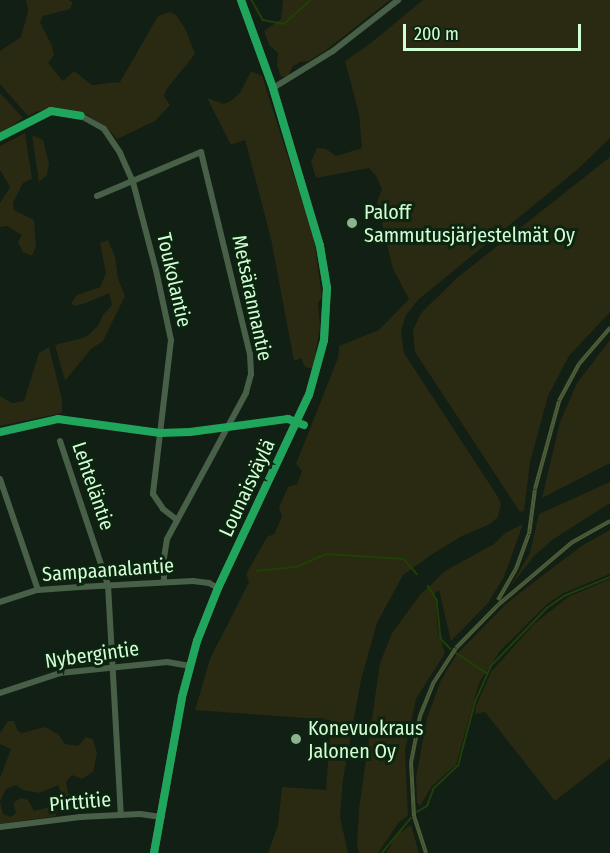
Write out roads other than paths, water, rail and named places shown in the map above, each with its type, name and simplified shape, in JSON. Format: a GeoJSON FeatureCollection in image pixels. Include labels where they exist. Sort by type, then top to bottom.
{"type":"FeatureCollection","features":[{"type":"Feature","properties":{"kind":"street","name":"Lounaisväylä"},"geometry":{"type":"LineString","coordinates":[[154,853],[189,666],[218,588],[309,395],[324,340],[327,288],[321,246],[273,88],[241,0]]}},
{"type":"Feature","properties":{"kind":"street"},"geometry":{"type":"LineString","coordinates":[[273,88],[333,51],[398,0]]}},
{"type":"Feature","properties":{"kind":"street","name":"Toukolantie"},"geometry":{"type":"LineString","coordinates":[[81,116],[109,134],[133,182],[171,340],[153,494],[163,509],[177,520]]}},
{"type":"Feature","properties":{"kind":"street","name":"Metsärannantie"},"geometry":{"type":"LineString","coordinates":[[97,196],[201,153],[250,354],[251,374],[246,393],[167,539],[164,582]]}},
{"type":"Feature","properties":{"kind":"street","name":"Lehteläntie"},"geometry":{"type":"LineString","coordinates":[[60,441],[108,585],[121,815]]}},
{"type":"Feature","properties":{"kind":"street"},"geometry":{"type":"LineString","coordinates":[[0,479],[38,590]]}},
{"type":"Feature","properties":{"kind":"street","name":"Sampaanalantie"},"geometry":{"type":"LineString","coordinates":[[0,602],[38,590],[108,585],[193,581],[209,583],[218,588]]}},
{"type":"Feature","properties":{"kind":"street","name":"Nybergintie"},"geometry":{"type":"LineString","coordinates":[[0,693],[60,673],[167,662],[189,666]]}},
{"type":"Feature","properties":{"kind":"street","name":"Pirttitie"},"geometry":{"type":"LineString","coordinates":[[0,826],[121,815],[140,814],[162,817]]}},
{"type":"Feature","properties":{"kind":"waterway"},"geometry":{"type":"LineString","coordinates":[[252,0],[263,20],[284,24],[311,0]]}},
{"type":"Feature","properties":{"kind":"waterway"},"geometry":{"type":"LineString","coordinates":[[257,571],[296,567],[327,554],[404,559],[417,574]]}},
{"type":"Feature","properties":{"kind":"waterway"},"geometry":{"type":"LineString","coordinates":[[417,812],[427,806],[434,788],[458,766],[475,702],[491,666],[547,608],[564,596],[610,577]]}},
{"type":"Feature","properties":{"kind":"waterway"},"geometry":{"type":"LineString","coordinates":[[428,586],[437,600],[441,639],[451,649]]}},
{"type":"Feature","properties":{"kind":"waterway"},"geometry":{"type":"LineString","coordinates":[[456,653],[487,673]]}},
{"type":"Feature","properties":{"kind":"waterway"},"geometry":{"type":"LineString","coordinates":[[382,853],[411,818]]}},
{"type":"Feature","properties":{"kind":"railway"},"geometry":{"type":"LineString","coordinates":[[498,600],[516,569],[529,534],[535,489],[559,401],[579,364],[610,328]]}},
{"type":"Feature","properties":{"kind":"railway"},"geometry":{"type":"LineString","coordinates":[[426,853],[414,816],[411,763],[420,716],[434,682],[456,648],[498,605],[571,543],[610,521]]}},
{"type":"Feature","properties":{"kind":"place","name":"Paloff Sammutusjärjestelmät Oy"},"geometry":{"type":"Point","coordinates":[352,223]}},
{"type":"Feature","properties":{"kind":"place","name":"Konevuokraus Jalonen Oy"},"geometry":{"type":"Point","coordinates":[296,739]}}]}
